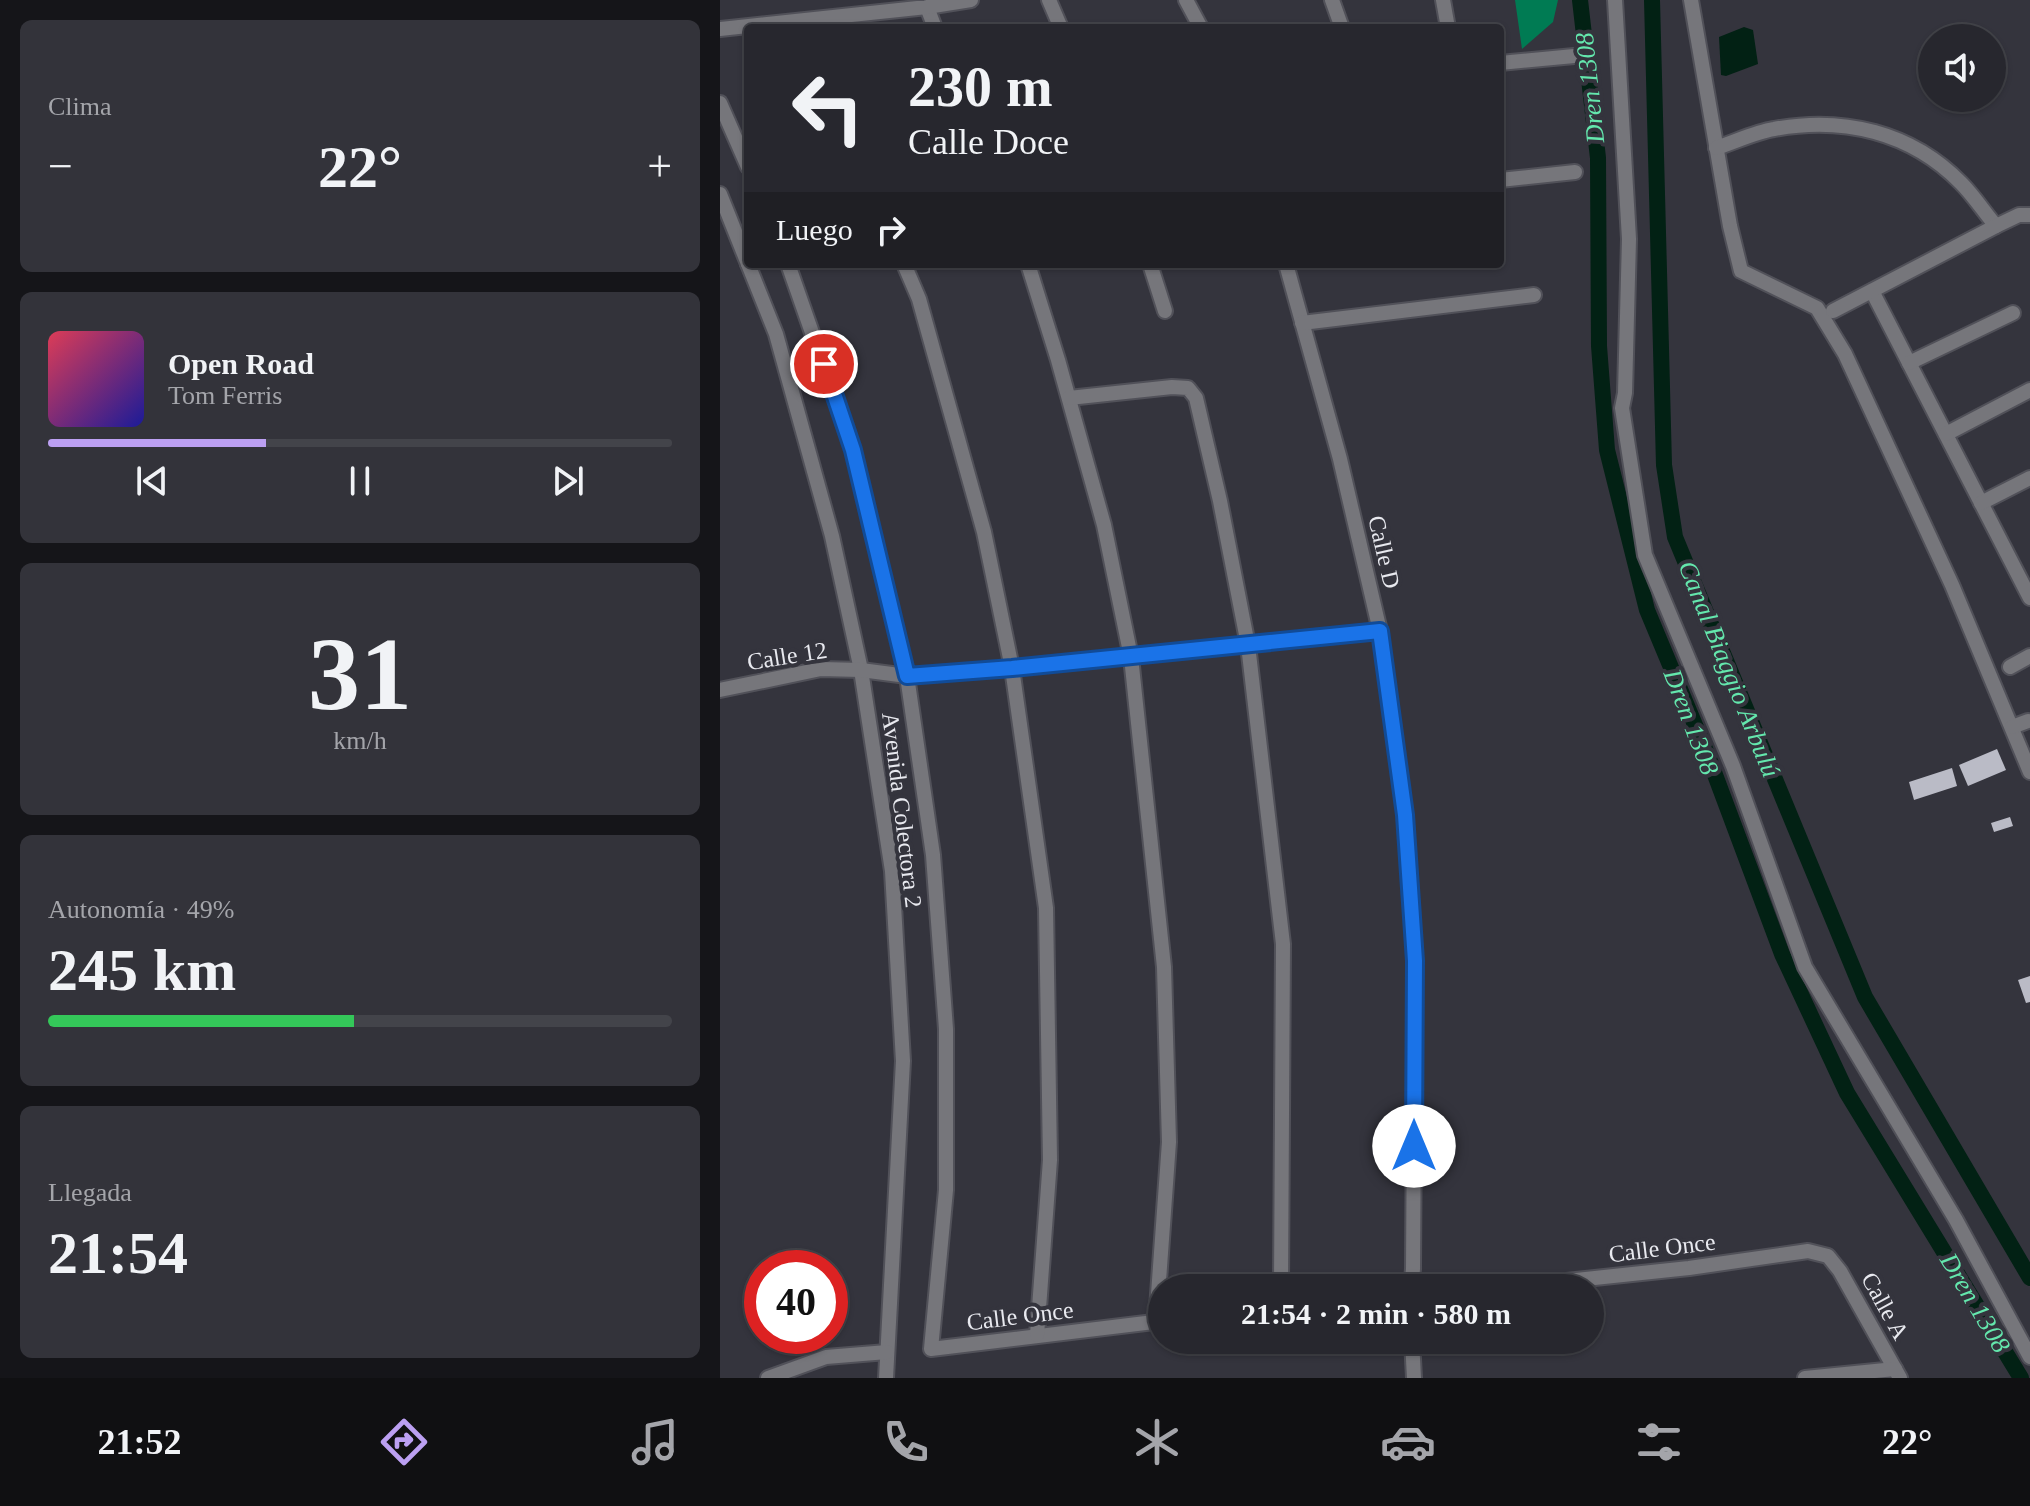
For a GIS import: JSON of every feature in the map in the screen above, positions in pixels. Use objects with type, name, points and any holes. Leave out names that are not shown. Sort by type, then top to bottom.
[{"type":"street","points":[[807,24],[971,0]]},
{"type":"street","points":[[1049,0],[1059,24]]},
{"type":"street","points":[[1186,0],[1194,6]]},
{"type":"street","points":[[1332,0],[1341,24]]},
{"type":"street","points":[[1443,0],[1447,24]]},
{"type":"street","points":[[1615,0],[1629,239],[1622,408],[1645,555],[1733,766],[1805,967],[1956,1220],[2030,1357]]},
{"type":"street","points":[[1691,0],[1730,226],[1741,271],[1817,308],[1845,354],[1952,585],[2030,772]]},
{"type":"street","points":[[927,7],[933,24]]},
{"type":"street","points":[[720,29],[744,28]]},
{"type":"street","points":[[1504,63],[1574,56]]},
{"type":"street","points":[[720,103],[744,158]]},
{"type":"street","points":[[1716,148],[1783,127],[1835,124],[1868,129],[1907,143],[1945,168],[1963,184],[1996,226]]},
{"type":"street","points":[[1504,180],[1575,172]]},
{"type":"street","name":"Avenida Colectora 2","points":[[720,194],[744,254]]},
{"type":"street","points":[[1833,311],[1996,226],[2019,215],[2030,215]]},
{"type":"street","name":"Avenida Colectora 2","points":[[750,268],[780,349],[832,536],[861,670],[892,871],[903,1061],[886,1378]]},
{"type":"street","name":"Avenida Colectora 2","points":[[789,268],[853,450],[907,676],[934,863],[946,1029],[946,1190],[931,1349]]},
{"type":"street","points":[[906,268],[919,299],[984,532],[1012,668],[1046,908],[1050,1160],[1037,1335]]},
{"type":"street","points":[[1029,268],[1104,525],[1131,657],[1164,967],[1169,1142],[1162,1274]]},
{"type":"street","points":[[1151,268],[1165,311]]},
{"type":"street","name":"Calle D","points":[[1287,268],[1340,459],[1380,631],[1405,815],[1415,961],[1412,1274]]},
{"type":"street","points":[[1872,291],[1981,503],[2023,569],[2030,598]]},
{"type":"street","points":[[1302,323],[1534,295]]},
{"type":"street","points":[[1909,363],[2013,313]]},
{"type":"street","points":[[1069,398],[1172,387],[1188,388],[1196,398],[1248,645],[1283,944],[1281,1274]]},
{"type":"street","points":[[1946,434],[2030,390]]},
{"type":"street","points":[[1981,503],[2030,478]]},
{"type":"street","name":"Calle 12","points":[[720,690],[821,669],[907,676],[1380,631]]},
{"type":"street","points":[[2010,667],[2030,656]]},
{"type":"street","points":[[2012,727],[2028,721]]},
{"type":"street","name":"Calle Once","points":[[1604,1277],[1808,1251],[1828,1256]]},
{"type":"street","name":"Calle A","points":[[1828,1256],[1840,1271],[1898,1374]]},
{"type":"street","name":"Calle Once","points":[[931,1349],[1148,1323]]},
{"type":"street","points":[[768,1378],[826,1357],[887,1352]]},
{"type":"street","points":[[1413,1354],[1414,1378]]},
{"type":"street","points":[[1805,1378],[1898,1374]]},
{"type":"green space","points":[[1515,0],[1558,0],[1553,22],[1522,49]]},
{"type":"shaded area","points":[[1744,27],[1753,30],[1758,64],[1721,75],[1719,37]]},
{"type":"building","points":[[1997,749],[2006,770],[1968,786],[1959,765]]},
{"type":"building","points":[[1952,768],[1957,786],[1914,800],[1909,782]]},
{"type":"building","points":[[2010,817],[2013,826],[1994,832],[1991,823]]},
{"type":"building","points":[[2030,976],[2030,1002],[2026,1003],[2018,980]]},
{"type":"waterway","name":"Dren 1308","points":[[1580,0],[1598,158],[1599,346],[1607,450],[1647,610],[1708,756],[1782,954],[1847,1093],[2021,1378]]},
{"type":"waterway","name":"Canal Biaggio Arbulú","points":[[1652,0],[1664,465],[1675,537],[1865,997],[2030,1278]]},
{"type":"route","points":[[824,364],[853,450],[907,676],[1380,631],[1405,815],[1415,961],[1414,1146]]}]
